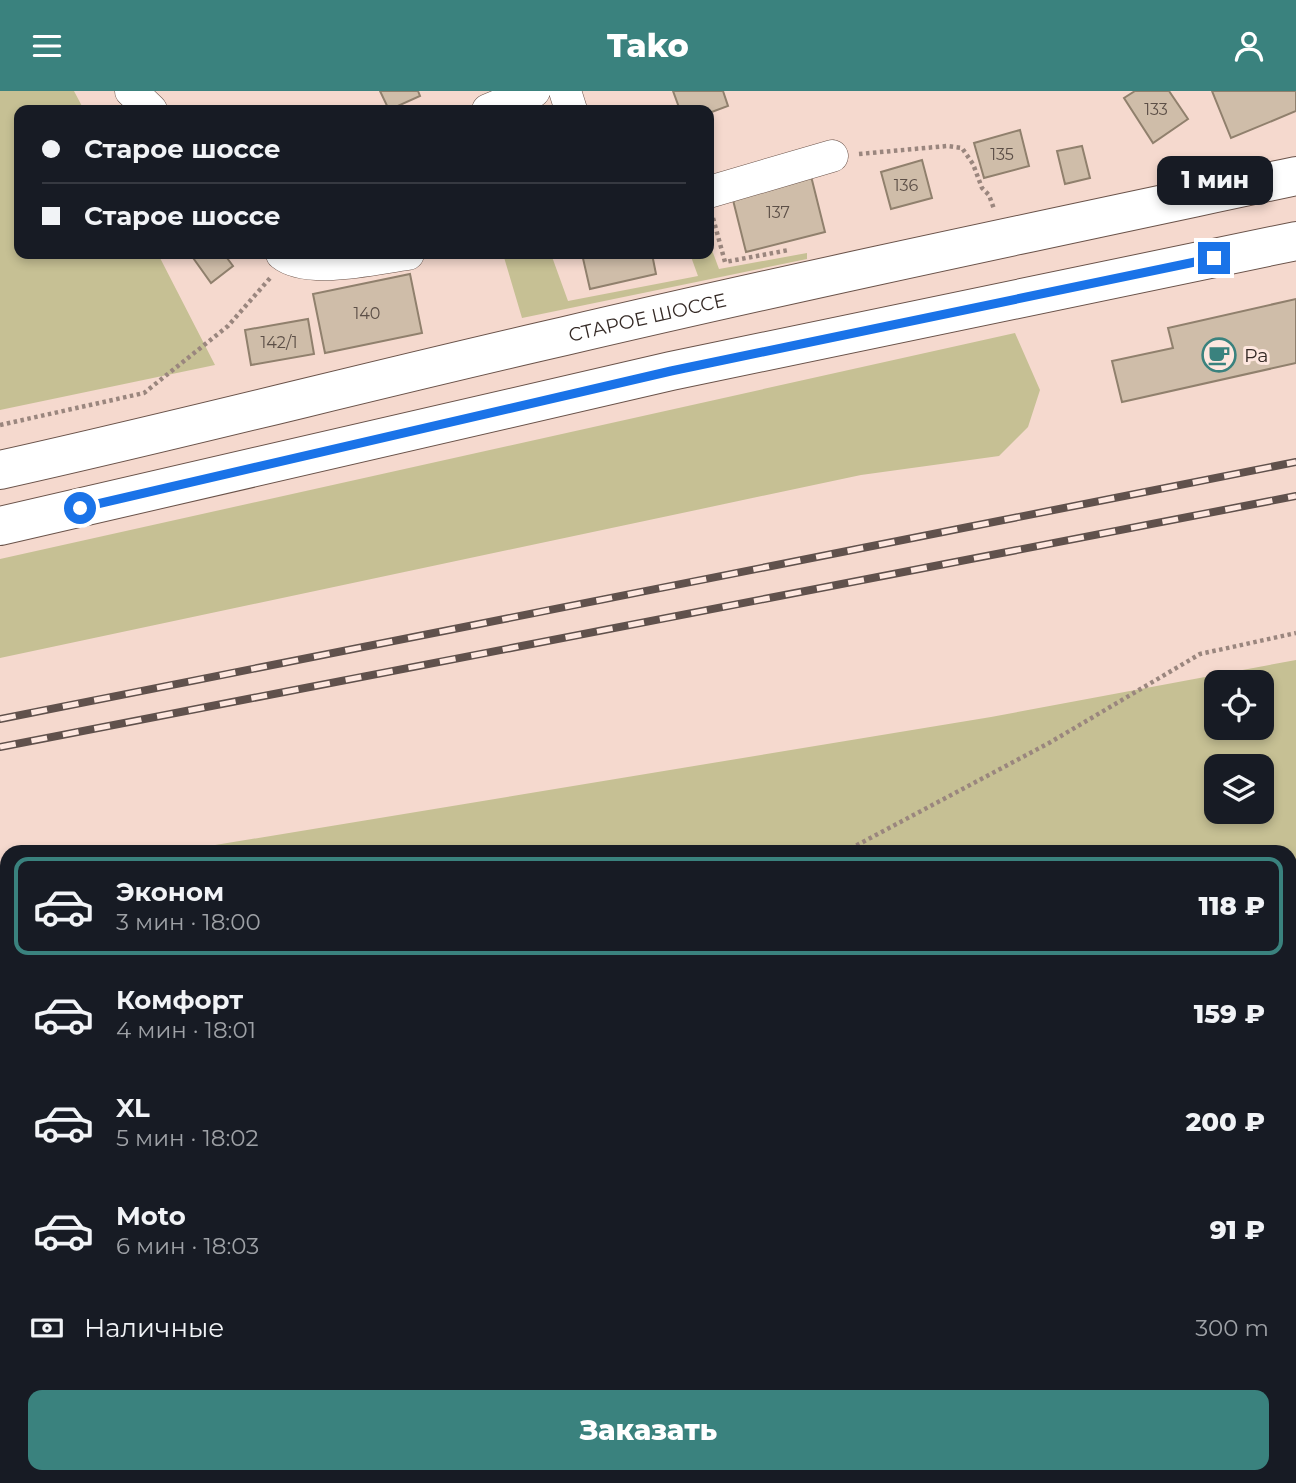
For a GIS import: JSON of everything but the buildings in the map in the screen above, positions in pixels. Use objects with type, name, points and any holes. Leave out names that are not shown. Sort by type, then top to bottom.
[{"type":"highway","name":"СТАРОЕ ШОССЕ","points":[[0,470],[163,434],[576,333],[1296,176]]},
{"type":"highway","points":[[0,526],[671,371],[1296,241]]},
{"type":"street","points":[[131,91],[146,105]]},
{"type":"street","points":[[500,105],[534,91]]},
{"type":"street","points":[[714,202],[832,156]]},
{"type":"street","points":[[303,259],[327,265],[371,259]]},
{"type":"path","points":[[832,156],[947,146],[962,148],[973,164],[982,188],[989,195],[997,216]]},
{"type":"path","points":[[714,219],[725,261],[792,249]]},
{"type":"path","points":[[0,425],[144,393],[228,326],[284,259]]},
{"type":"path","points":[[857,845],[1049,743],[1200,654],[1296,633]]},
{"type":"shaded area","points":[[0,91],[74,91],[81,105],[14,105],[14,259],[161,259],[215,365],[0,410]]},
{"type":"shaded area","points":[[807,253],[807,259],[522,318],[504,259],[553,259],[568,301],[698,276],[692,259],[714,259],[714,256],[719,269]]},
{"type":"shaded area","points":[[1015,333],[1040,390],[1028,427],[999,456],[861,475],[0,658],[0,559]]},
{"type":"shaded area","points":[[1296,660],[1296,845],[215,845],[991,717],[1204,677],[1204,740],[1274,740],[1274,670],[1242,670]]},
{"type":"railway","points":[[0,719],[1296,462]]},
{"type":"railway","points":[[0,747],[1296,496]]},
{"type":"place","name":"Ра","points":[[1219,355]]},
{"type":"route","points":[[80,508],[671,371],[1214,258]]}]
